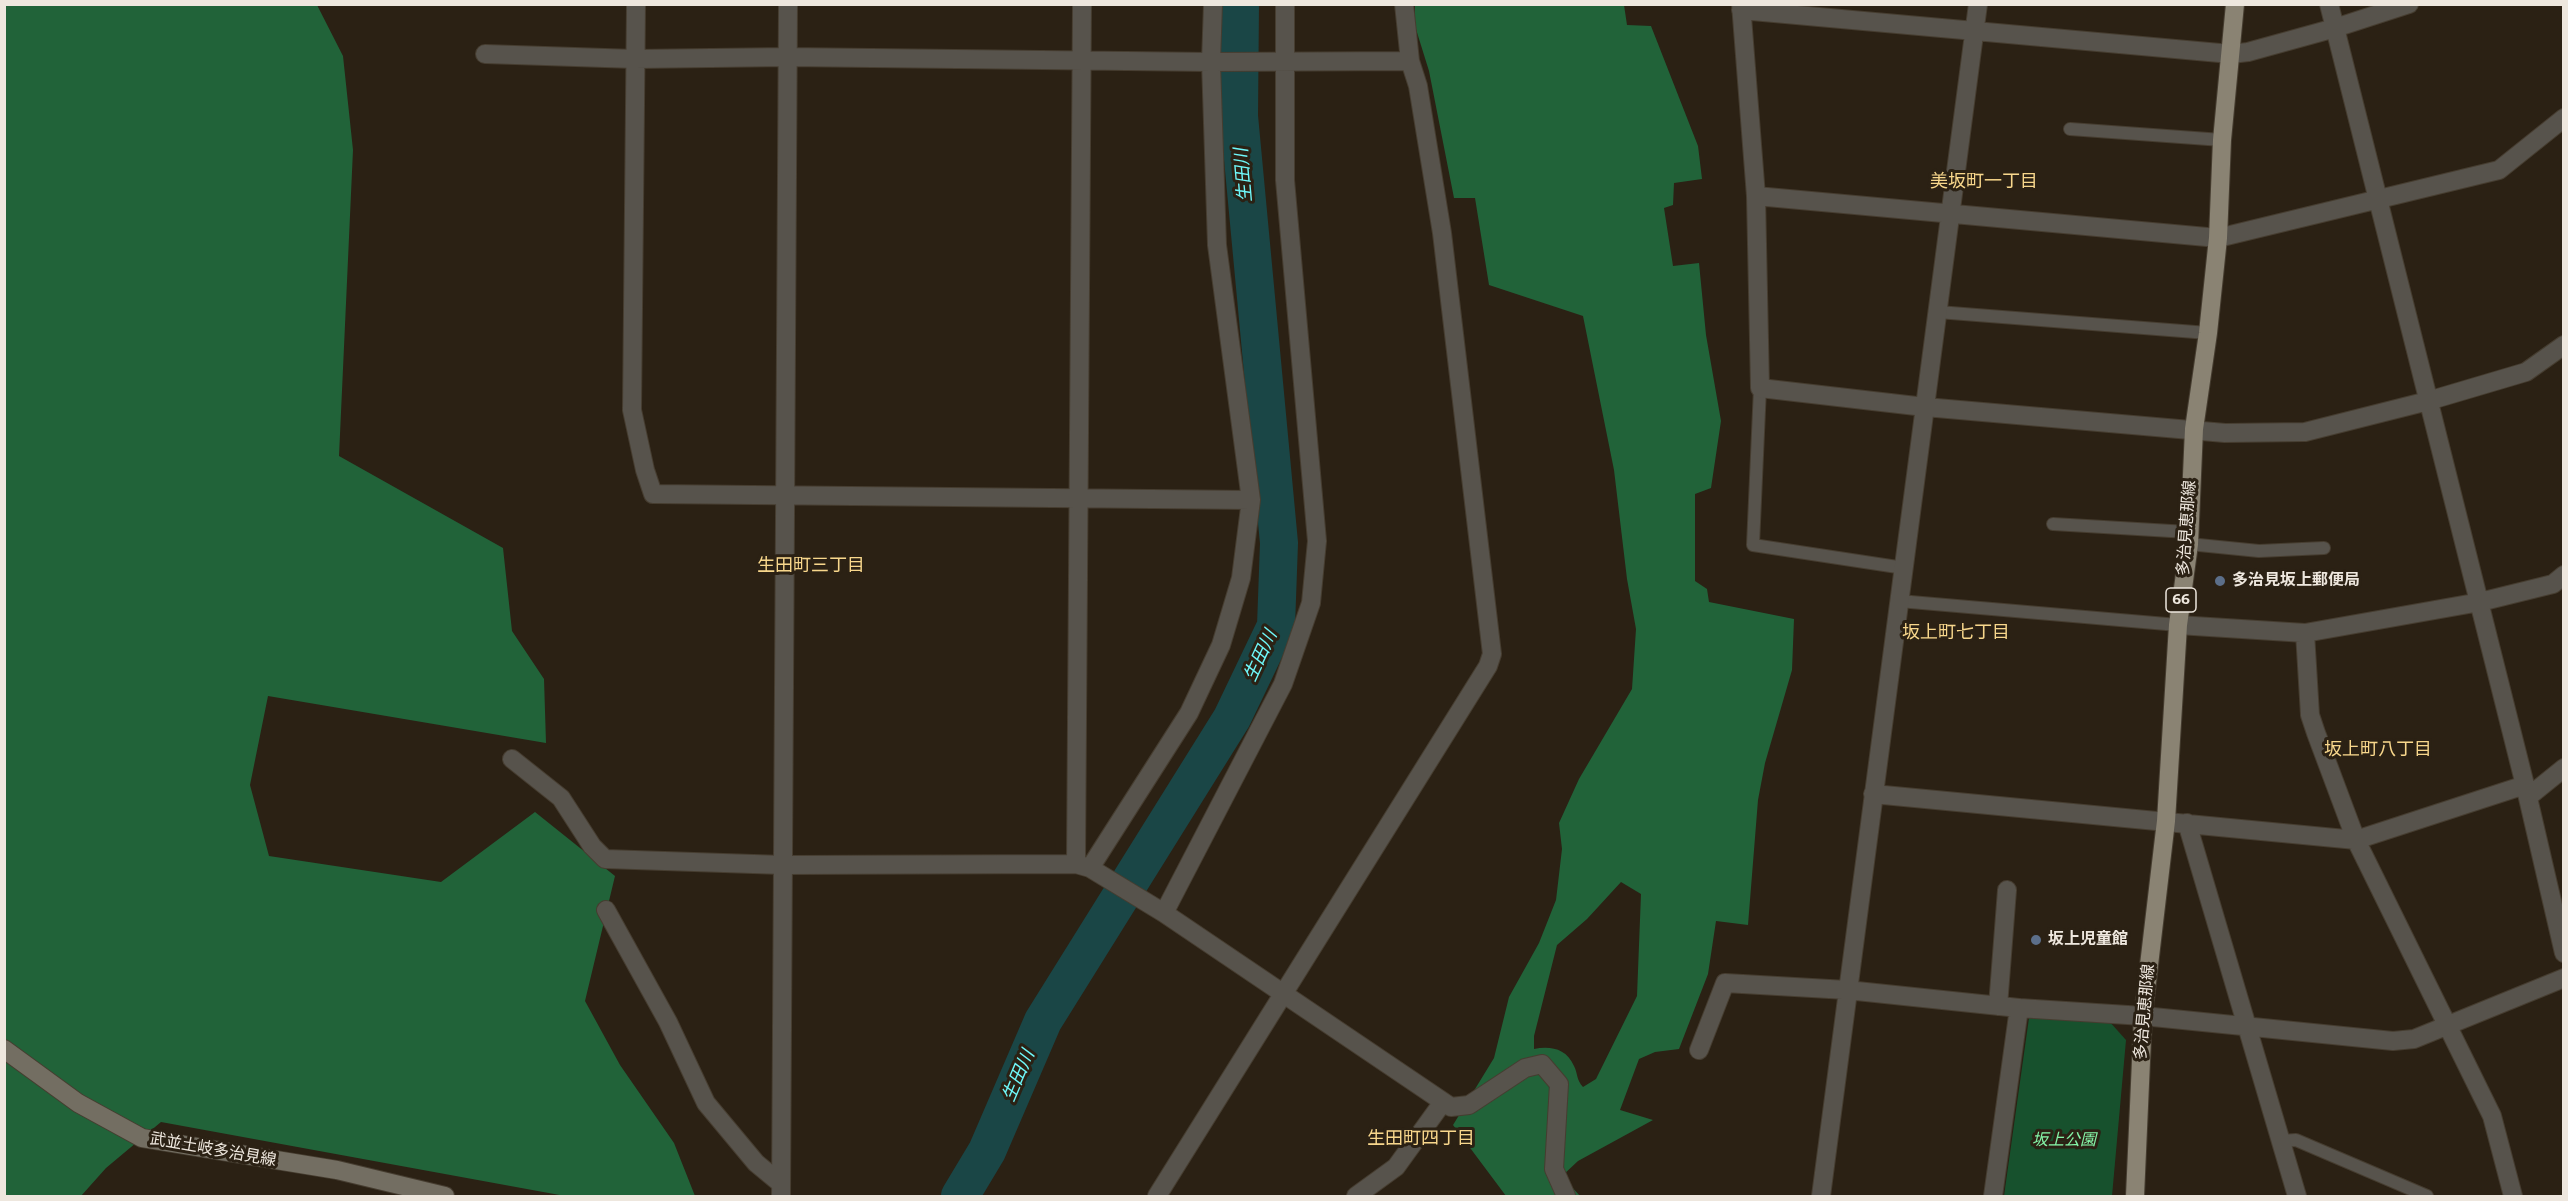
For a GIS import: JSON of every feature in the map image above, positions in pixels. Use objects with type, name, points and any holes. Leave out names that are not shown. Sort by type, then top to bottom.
[{"type":"main road","name":"多治見恵那線","points":[[2135,1197],[2143,1016],[2166,821],[2178,625],[2188,538],[2194,429],[2208,333],[2218,238],[2222,140],[2235,4]]},
{"type":"main road","name":"武並土岐多治見線","points":[[4,1049],[78,1103],[142,1138],[337,1170],[445,1197]]},
{"type":"street","points":[[636,4],[632,411],[645,470],[654,494],[1251,500]]},
{"type":"street","points":[[780,1189],[788,4]]},
{"type":"street","points":[[1082,4],[1077,497],[1083,866]]},
{"type":"street","points":[[1083,866],[1189,713],[1221,645],[1241,578],[1251,500],[1217,244],[1212,62],[1213,4]]},
{"type":"street","points":[[1164,913],[1283,684],[1311,603],[1317,541],[1285,180],[1287,61],[1285,4]]},
{"type":"street","points":[[1167,1192],[1284,993],[1488,666],[1492,654],[1442,233],[1419,86],[1410,61],[1404,4]]},
{"type":"street","points":[[1821,1197],[1978,4]]},
{"type":"street","points":[[2330,4],[2527,791],[2564,953]]},
{"type":"street","points":[[2409,4],[2336,28],[2248,52],[2231,54],[1976,32],[1741,7],[1756,196],[1760,388],[1925,407],[2224,433],[2305,432],[2428,401],[2526,372],[2561,354]]},
{"type":"street","points":[[485,54],[635,59],[787,57],[1212,62],[1410,61]]},
{"type":"street","points":[[1756,196],[2218,238],[2499,170],[2564,118]]},
{"type":"street","points":[[2178,625],[2305,633],[2560,586]]},
{"type":"street","points":[[2305,633],[2310,715],[2356,840],[2492,1116],[2513,1197]]},
{"type":"street","points":[[512,759],[561,798],[592,846],[604,860],[783,865],[1083,866],[1164,913],[1451,1107],[1469,1105],[1525,1068],[1542,1064],[1559,1084],[1554,1169],[1566,1197]]},
{"type":"street","points":[[1874,794],[2356,840],[2527,791],[2564,768]]},
{"type":"street","points":[[2187,823],[2297,1197]]},
{"type":"street","points":[[1998,1006],[2007,890]]},
{"type":"street","points":[[606,909],[668,1022],[706,1103],[780,1189]]},
{"type":"street","points":[[1698,1050],[1725,983],[1847,990],[2019,1008],[2143,1016],[2393,1041],[2414,1039],[2564,978]]},
{"type":"street","points":[[1993,1197],[2019,1008]]},
{"type":"street","points":[[1356,1197],[1396,1167],[1443,1102]]},
{"type":"lane","points":[[2070,129],[2222,140]]},
{"type":"lane","points":[[1938,312],[2208,333]]},
{"type":"lane","points":[[1760,388],[1753,545],[1904,567]]},
{"type":"lane","points":[[2053,524],[2188,538],[2259,550],[2324,548]]},
{"type":"lane","points":[[1899,601],[2178,625]]},
{"type":"lane","points":[[2280,1141],[2296,1140],[2427,1197]]},
{"type":"green space","points":[[1415,4],[1624,5],[1627,25],[1651,26],[1698,146],[1702,179],[1674,183],[1673,205],[1664,208],[1673,266],[1699,263],[1706,335],[1721,421],[1711,488],[1695,494],[1695,581],[1707,589],[1709,602],[1794,619],[1792,670],[1765,763],[1758,800],[1748,925],[1716,921],[1708,974],[1679,1049],[1655,1052],[1639,1059],[1620,1110],[1653,1120],[1578,1161],[1562,1176],[1580,1196],[1506,1196],[1453,1125],[1494,1058],[1509,997],[1539,943],[1556,900],[1562,849],[1559,823],[1579,779],[1632,689],[1636,629],[1627,579],[1614,470],[1583,316],[1489,285],[1475,198],[1454,198],[1429,71],[1415,26]],"holes":[[[1621,882],[1641,894],[1637,996],[1596,1079],[1583,1087],[1567,1055],[1552,1048],[1534,1049],[1534,1036],[1557,945],[1587,919]]]},
{"type":"green space","points":[[5,5],[317,5],[343,56],[353,150],[339,456],[503,548],[512,631],[544,679],[546,743],[268,696],[250,785],[269,856],[441,882],[535,812],[615,876],[585,1001],[620,1065],[674,1143],[695,1196],[565,1196],[161,1122],[106,1168],[81,1196],[5,1196]]},
{"type":"green space","name":"坂上公園","points":[[2029,1018],[2109,1021],[2126,1040],[2112,1196],[2004,1196]]},
{"type":"waterway","name":"生田川","points":[[960,1196],[987,1151],[1043,1021],[1232,718],[1276,626],[1279,543],[1239,116],[1240,4]]},
{"type":"place","name":"多治見坂上郵便局","points":[[2220,581]]},
{"type":"place","name":"坂上児童館","points":[[2036,940]]},
{"type":"district","name":"美坂町一丁目","points":[[1984,182]]},
{"type":"district","name":"生田町三丁目","points":[[811,566]]},
{"type":"district","name":"坂上町七丁目","points":[[1956,633]]},
{"type":"district","name":"坂上町八丁目","points":[[2378,750]]},
{"type":"district","name":"生田町四丁目","points":[[1421,1139]]}]
